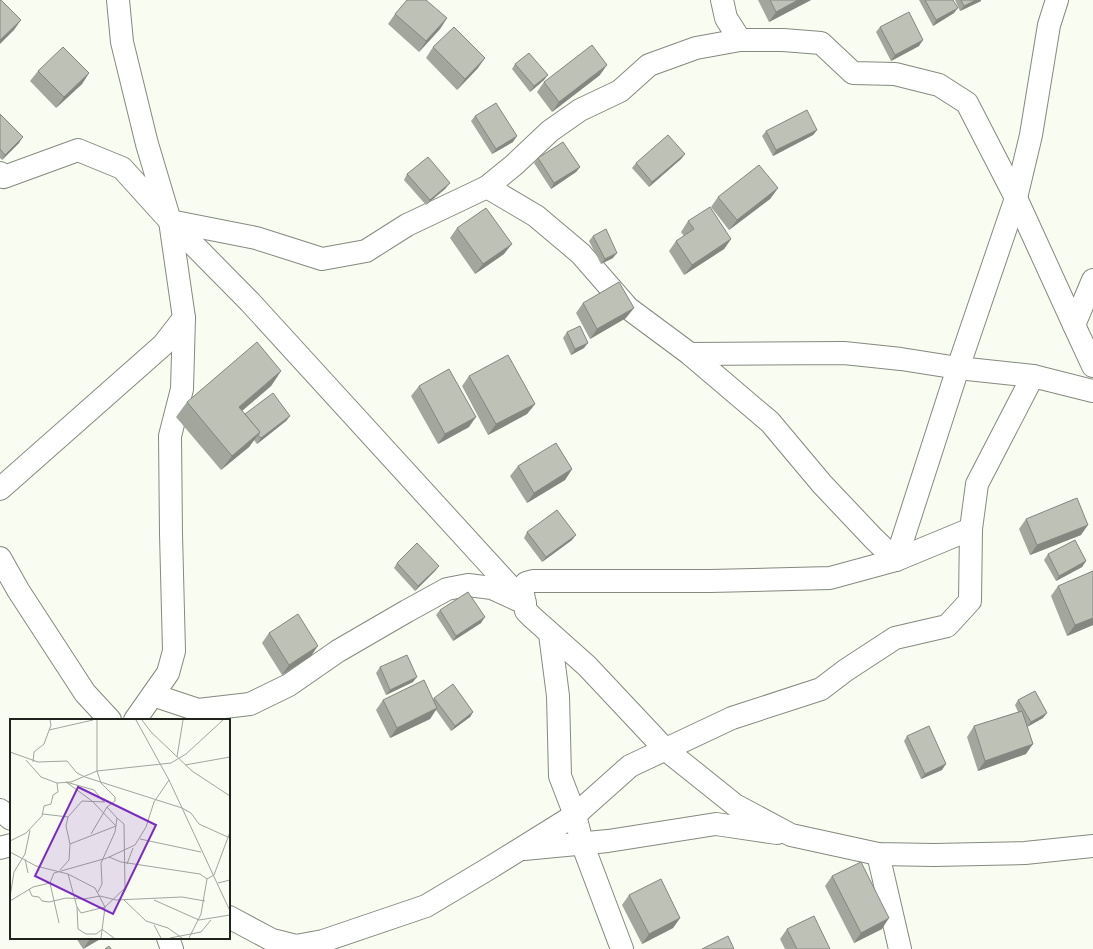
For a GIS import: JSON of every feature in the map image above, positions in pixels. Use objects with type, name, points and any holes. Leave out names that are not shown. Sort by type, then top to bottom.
[{"type":"street","points":[[118,0],[124,49],[147,144],[170,221],[184,318],[182,389],[170,436],[174,651],[168,673],[136,719]]},
{"type":"street","points":[[722,0],[726,18],[740,40]]},
{"type":"street","points":[[896,560],[958,368],[1016,198],[1031,135],[1048,25],[1057,0]]},
{"type":"street","points":[[170,221],[256,238],[322,259],[366,251],[407,225],[487,186],[514,165],[550,131],[580,110],[620,91],[649,65],[696,48],[740,40],[783,40],[821,43],[853,73],[895,74],[939,85],[967,103],[1016,198],[1093,366]]},
{"type":"street","points":[[1,177],[78,150],[122,168],[170,221],[250,302],[525,603]]},
{"type":"street","points":[[487,186],[536,216],[581,254],[628,308],[690,354],[770,422],[822,484],[896,560]]},
{"type":"street","points":[[1074,325],[1093,280]]},
{"type":"street","points":[[0,489],[163,345],[184,318]]},
{"type":"street","points":[[690,354],[844,353],[1033,376],[1093,391]]},
{"type":"street","points":[[230,918],[272,940],[296,946],[323,941],[426,906],[575,815],[630,766],[732,718],[820,689],[895,638],[947,626],[970,601],[972,529],[977,484],[1033,376]]},
{"type":"street","points":[[790,835],[735,805],[665,749],[587,666],[526,611],[522,588],[526,583],[533,580],[710,581],[830,578],[896,560],[972,529]]},
{"type":"street","points":[[0,558],[18,590],[85,693],[109,719]]},
{"type":"street","points":[[153,695],[198,710],[250,704],[289,685],[338,651],[448,589],[468,585],[492,588],[525,603]]},
{"type":"street","points":[[550,634],[558,696],[560,776],[575,815],[582,843],[622,949]]},
{"type":"street","points":[[0,810],[10,818]]},
{"type":"street","points":[[519,850],[608,841],[716,824],[790,835],[878,854],[934,855],[1025,853],[1093,846]]},
{"type":"street","points":[[0,848],[10,845]]},
{"type":"street","points":[[878,854],[900,949]]},
{"type":"street","points":[[168,939],[172,949]]},
{"type":"building","points":[[0,0],[21,20],[0,40]]},
{"type":"building","points":[[407,0],[426,0],[447,18],[426,41],[395,14]]},
{"type":"building","points":[[770,0],[798,0],[776,12]]},
{"type":"building","points":[[925,0],[953,0],[958,8],[936,20]]},
{"type":"building","points":[[961,0],[976,0],[964,6]]},
{"type":"building","points":[[909,12],[923,40],[895,55],[880,27]]},
{"type":"building","points":[[454,27],[485,58],[465,79],[433,47]]},
{"type":"building","points":[[592,45],[607,65],[559,102],[544,82]]},
{"type":"building","points":[[63,47],[89,73],[64,97],[38,71]]},
{"type":"building","points":[[529,53],[548,75],[534,86],[515,64]]},
{"type":"building","points":[[496,103],[517,136],[496,149],[475,116]]},
{"type":"building","points":[[807,110],[817,130],[776,150],[766,131]]},
{"type":"building","points":[[0,114],[23,137],[5,155],[0,149]]},
{"type":"building","points":[[668,135],[685,154],[652,182],[636,163]]},
{"type":"building","points":[[563,142],[580,167],[554,183],[538,158]]},
{"type":"building","points":[[428,157],[450,183],[430,200],[407,174]]},
{"type":"building","points":[[759,165],[778,188],[737,220],[718,197]]},
{"type":"building","points":[[710,207],[731,239],[692,265],[676,241],[694,229],[688,221]]},
{"type":"building","points":[[486,208],[512,244],[483,264],[457,228]]},
{"type":"building","points":[[606,229],[617,253],[605,259],[593,236]]},
{"type":"building","points":[[619,282],[634,308],[597,329],[583,303]]},
{"type":"building","points":[[580,326],[588,343],[575,349],[567,332]]},
{"type":"building","points":[[257,342],[281,371],[239,407],[260,432],[232,456],[187,402]]},
{"type":"building","points":[[508,355],[535,404],[496,424],[469,376]]},
{"type":"building","points":[[449,369],[476,417],[445,434],[419,386]]},
{"type":"building","points":[[273,393],[290,416],[261,438],[258,435],[260,432],[245,414]]},
{"type":"building","points":[[556,443],[572,469],[534,493],[518,466]]},
{"type":"building","points":[[1077,498],[1088,525],[1037,545],[1026,519]]},
{"type":"building","points":[[557,510],[576,535],[546,557],[527,532]]},
{"type":"building","points":[[1075,540],[1086,561],[1059,576],[1048,554]]},
{"type":"building","points":[[417,543],[439,566],[418,586],[397,563]]},
{"type":"building","points":[[1093,571],[1093,618],[1075,625],[1058,586]]},
{"type":"building","points":[[468,592],[485,617],[456,636],[440,610]]},
{"type":"building","points":[[298,614],[318,646],[289,665],[269,633]]},
{"type":"building","points":[[407,655],[417,677],[390,690],[380,667]]},
{"type":"building","points":[[424,680],[437,708],[397,728],[383,700]]},
{"type":"building","points":[[453,684],[473,712],[455,726],[434,698]]},
{"type":"building","points":[[1035,691],[1047,713],[1031,722],[1018,700]]},
{"type":"building","points":[[1022,711],[1033,744],[985,761],[974,726]]},
{"type":"building","points":[[929,726],[946,764],[925,774],[907,736]]},
{"type":"building","points":[[861,862],[889,918],[861,933],[832,876]]},
{"type":"building","points":[[661,879],[680,918],[649,934],[629,895]]},
{"type":"building","points":[[814,916],[830,949],[797,949],[787,929]]},
{"type":"building","points":[[728,936],[734,949],[702,949]]}]
